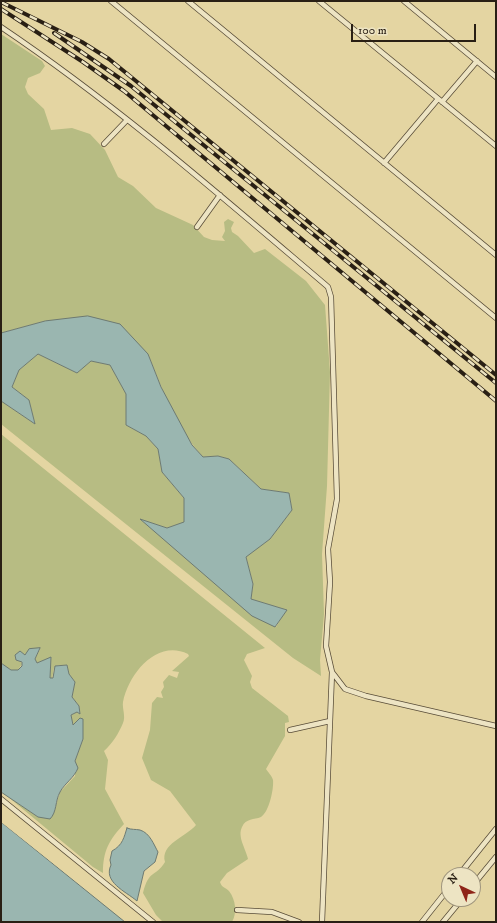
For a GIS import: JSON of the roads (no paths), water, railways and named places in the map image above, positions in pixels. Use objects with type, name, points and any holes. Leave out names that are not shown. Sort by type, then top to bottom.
[{"type":"lane","points":[[110,1],[496,318]]},
{"type":"lane","points":[[188,1],[496,255]]},
{"type":"lane","points":[[319,1],[496,146]]},
{"type":"lane","points":[[404,1],[496,76]]},
{"type":"lane","points":[[1,27],[58,66],[220,195],[328,287],[332,297],[337,499],[328,549],[330,582],[326,646],[332,672],[322,922]]},
{"type":"lane","points":[[384,163],[477,61]]},
{"type":"lane","points":[[104,144],[127,120]]},
{"type":"lane","points":[[197,227],[220,195]]},
{"type":"lane","points":[[332,672],[345,689],[366,696],[496,726]]},
{"type":"lane","points":[[290,730],[330,721]]},
{"type":"lane","points":[[1,799],[153,922]]},
{"type":"lane","points":[[465,867],[496,829]]},
{"type":"lane","points":[[481,875],[496,857]]},
{"type":"lane","points":[[422,922],[441,898]]},
{"type":"lane","points":[[443,922],[455,907]]},
{"type":"lane","points":[[237,910],[272,912],[299,922]]},
{"type":"water","points":[[88,316],[120,324],[148,354],[161,387],[192,445],[203,457],[218,456],[229,459],[261,489],[289,493],[292,510],[270,539],[246,557],[253,584],[251,599],[287,610],[275,627],[252,616],[140,519],[167,528],[184,522],[184,498],[162,472],[158,449],[146,436],[126,425],[126,394],[110,365],[91,361],[77,373],[38,354],[19,370],[12,387],[29,400],[35,424],[1,401],[1,333],[45,321]]},
{"type":"water","points":[[40,648],[35,659],[37,663],[51,657],[50,678],[53,678],[55,666],[67,665],[69,674],[75,682],[72,697],[79,706],[80,714],[77,712],[71,715],[73,725],[80,718],[83,719],[83,739],[75,761],[78,768],[60,792],[54,813],[50,819],[38,817],[1,792],[1,663],[11,670],[18,670],[22,666],[22,662],[16,660],[15,655],[20,651],[25,655],[29,649]]},
{"type":"water","points":[[1,822],[125,922],[1,922]]},
{"type":"water","points":[[127,828],[140,830],[146,834],[158,852],[155,862],[144,871],[137,901],[116,886],[110,876],[109,871],[112,851],[121,843]]},
{"type":"railway","points":[[1,2],[82,42],[109,59],[496,375]]},
{"type":"railway","points":[[1,9],[83,62],[124,91],[496,401]]},
{"type":"railway","points":[[54,33],[131,86],[496,383]]}]
